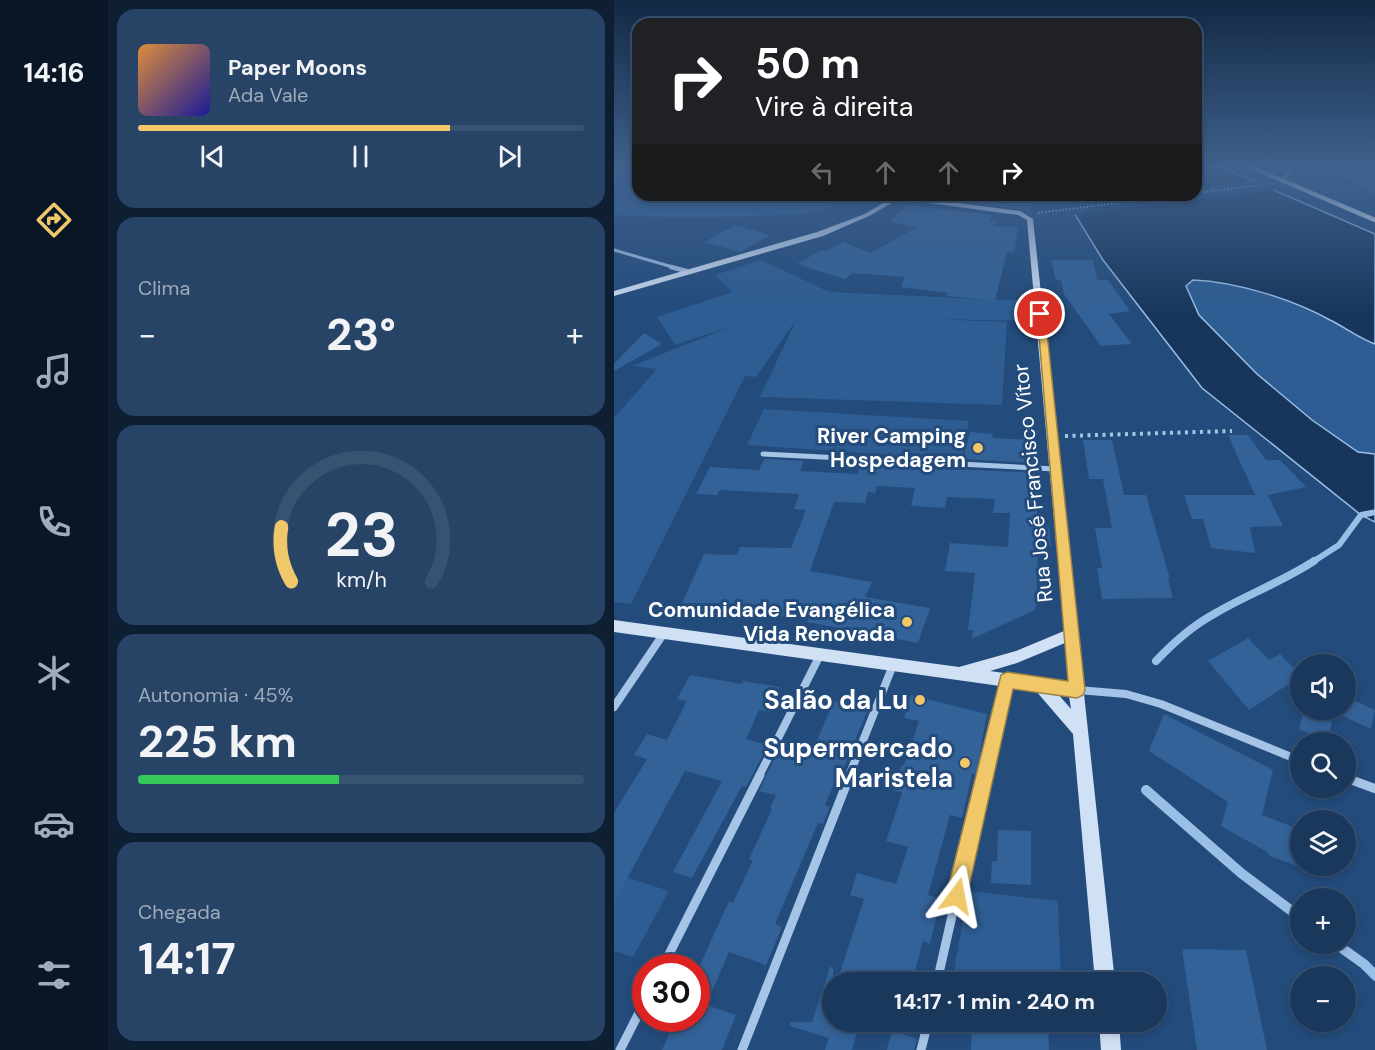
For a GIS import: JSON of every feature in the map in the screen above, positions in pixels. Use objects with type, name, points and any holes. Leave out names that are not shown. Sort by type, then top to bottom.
[{"type":"main road","points":[[614,294],[820,234],[865,216]]},
{"type":"main road","name":"Rua José Francisco Vítor","points":[[1025,216],[1030,219],[1104,972]]},
{"type":"main road","points":[[614,626],[1077,690]]},
{"type":"main road","points":[[956,674],[1017,657],[1072,634]]},
{"type":"main road","points":[[1040,685],[1081,733]]},
{"type":"main road","points":[[1110,1032],[1111,1050]]},
{"type":"street","points":[[614,250],[691,272]]},
{"type":"street","points":[[763,454],[1055,469]]},
{"type":"street","points":[[614,707],[665,633]]},
{"type":"street","points":[[669,954],[820,654]]},
{"type":"street","points":[[742,1050],[893,665]]},
{"type":"street","points":[[939,972],[1007,680]]},
{"type":"street","points":[[1077,690],[1126,694],[1161,704],[1290,757]]},
{"type":"street","points":[[1356,782],[1376,789]]},
{"type":"street","points":[[620,1050],[632,1026]]},
{"type":"street","points":[[921,1050],[926,1032]]},
{"type":"path","points":[[1052,437],[1232,431]]},
{"type":"shaded area","points":[[632,216],[754,216],[721,217]]},
{"type":"shaded area","points":[[1076,216],[1334,216],[1375,234],[1375,344],[1315,312],[1264,293],[1210,281],[1193,280],[1186,286],[1199,315],[1257,374],[1312,420],[1358,452],[1375,454],[1375,522],[1361,515],[1202,388],[1103,260]]},
{"type":"shaded area","points":[[761,260],[829,292],[1030,301],[1030,321],[934,319],[1007,322],[1002,405],[760,397],[796,320],[756,377],[745,376],[631,604],[614,602],[614,418],[657,369],[632,366],[735,325],[675,345],[657,317],[733,292],[715,275]]},
{"type":"shaded area","points":[[1193,280],[1228,284],[1282,299],[1315,312],[1375,344],[1375,454],[1358,452],[1312,420],[1257,374],[1199,315],[1186,285]]},
{"type":"shaded area","points":[[764,409],[969,421],[962,460],[747,445]]},
{"type":"shaded area","points":[[614,873],[669,891],[635,954],[632,954],[632,957],[614,951]]},
{"type":"shaded area","points":[[968,891],[1058,901],[1061,972],[954,972]]},
{"type":"building","points":[[895,216],[992,216],[989,221],[996,221],[993,226],[1018,227],[1014,253],[1007,252],[995,300],[947,296],[948,293],[901,287],[905,277],[853,273],[845,279],[797,264],[821,250],[826,251],[844,242],[870,253],[916,228],[890,221]]},
{"type":"building","points":[[735,225],[770,235],[740,252],[704,242]]},
{"type":"building","points":[[1051,260],[1093,260],[1097,280],[1108,280],[1130,311],[1109,314],[1132,344],[1101,346],[1064,294],[1061,280],[1056,280]]},
{"type":"building","points":[[644,333],[662,344],[614,371],[614,364]]},
{"type":"building","points":[[970,432],[993,434],[992,438],[1036,440],[1034,463],[963,459]]},
{"type":"building","points":[[1228,435],[1248,435],[1266,460],[1280,460],[1306,487],[1268,495],[1283,526],[1250,527],[1255,553],[1211,548],[1203,519],[1192,519],[1184,495],[1255,495]]},
{"type":"building","points":[[1083,440],[1112,440],[1124,495],[1146,495],[1170,579],[1168,579],[1173,598],[1102,599],[1097,568],[1102,568],[1095,528],[1112,528],[1103,479],[1089,479]]},
{"type":"building","points":[[764,459],[804,461],[800,471],[858,474],[860,465],[1038,473],[1037,527],[1049,527],[1051,546],[1038,545],[1035,610],[972,639],[973,630],[968,630],[975,573],[945,571],[950,543],[1008,547],[1010,513],[993,513],[995,499],[947,497],[945,508],[911,506],[915,488],[877,486],[875,493],[868,492],[865,503],[834,502],[810,571],[872,582],[865,597],[930,608],[918,643],[807,622],[809,618],[766,615],[769,606],[682,603],[704,554],[737,555],[740,547],[791,548],[806,510],[794,509],[799,494],[720,490],[717,495],[696,494],[710,467],[759,470]]},
{"type":"building","points":[[1248,638],[1269,660],[1280,654],[1290,664],[1290,683],[1249,710],[1208,661]]},
{"type":"building","points":[[690,675],[742,684],[743,681],[780,687],[770,712],[759,710],[746,739],[768,745],[746,787],[742,786],[692,878],[673,872],[722,781],[685,771],[614,903],[614,813],[647,759],[634,755],[647,734],[667,740],[687,701],[677,699]]},
{"type":"building","points":[[911,695],[987,714],[979,770],[977,775],[972,774],[962,818],[950,815],[928,895],[941,899],[930,944],[923,941],[915,972],[840,972],[864,899],[850,895],[857,873],[896,884],[908,847],[886,841],[902,793],[893,790],[919,721],[904,718]]},
{"type":"building","points":[[834,701],[868,709],[843,770],[840,769],[825,805],[830,807],[823,824],[818,823],[775,924],[782,927],[766,965],[729,952],[710,996],[710,954],[705,954],[729,901],[733,903],[753,860],[749,859],[776,795],[759,791],[780,748],[797,753],[801,744],[814,747]]},
{"type":"building","points":[[1356,701],[1375,710],[1371,729],[1352,720],[1356,720]]},
{"type":"building","points":[[1164,714],[1273,770],[1262,815],[1290,826],[1290,863],[1269,856],[1269,853],[1221,826],[1228,802],[1149,751]]},
{"type":"building","points":[[1301,720],[1332,722],[1330,732],[1305,732],[1299,729]]},
{"type":"building","points":[[998,830],[1031,831],[1031,885],[991,883],[992,861],[997,861]]},
{"type":"building","points":[[1182,949],[1246,950],[1267,1050],[1197,1050]]},
{"type":"building","points":[[822,991],[822,1032],[857,1032],[852,1050],[825,1050],[829,1038],[790,1026],[790,1022],[812,1022]]},
{"type":"building","points":[[710,1006],[736,1015],[722,1050],[662,1050],[670,1032],[710,1032]]},
{"type":"building","points":[[892,1032],[917,1039],[914,1050],[887,1050]]},
{"type":"building","points":[[972,1032],[1048,1032],[1049,1050],[971,1050]]},
{"type":"waterway","points":[[1311,563],[1339,545],[1361,515],[1376,512]]},
{"type":"waterway","points":[[1156,661],[1183,635],[1206,619],[1314,561]]},
{"type":"waterway","points":[[1146,790],[1241,873],[1290,910]]},
{"type":"waterway","points":[[1350,954],[1376,976]]},
{"type":"place","name":"River Camping Hospedagem","points":[[978,448]]},
{"type":"place","name":"Comunidade Evangélica Vida Renovada","points":[[907,622]]},
{"type":"place","name":"Salão da Lu","points":[[920,700]]},
{"type":"place","name":"Supermercado Maristela","points":[[965,763]]},
{"type":"route","points":[[957,896],[1007,680],[1077,690],[1040,314]]}]
